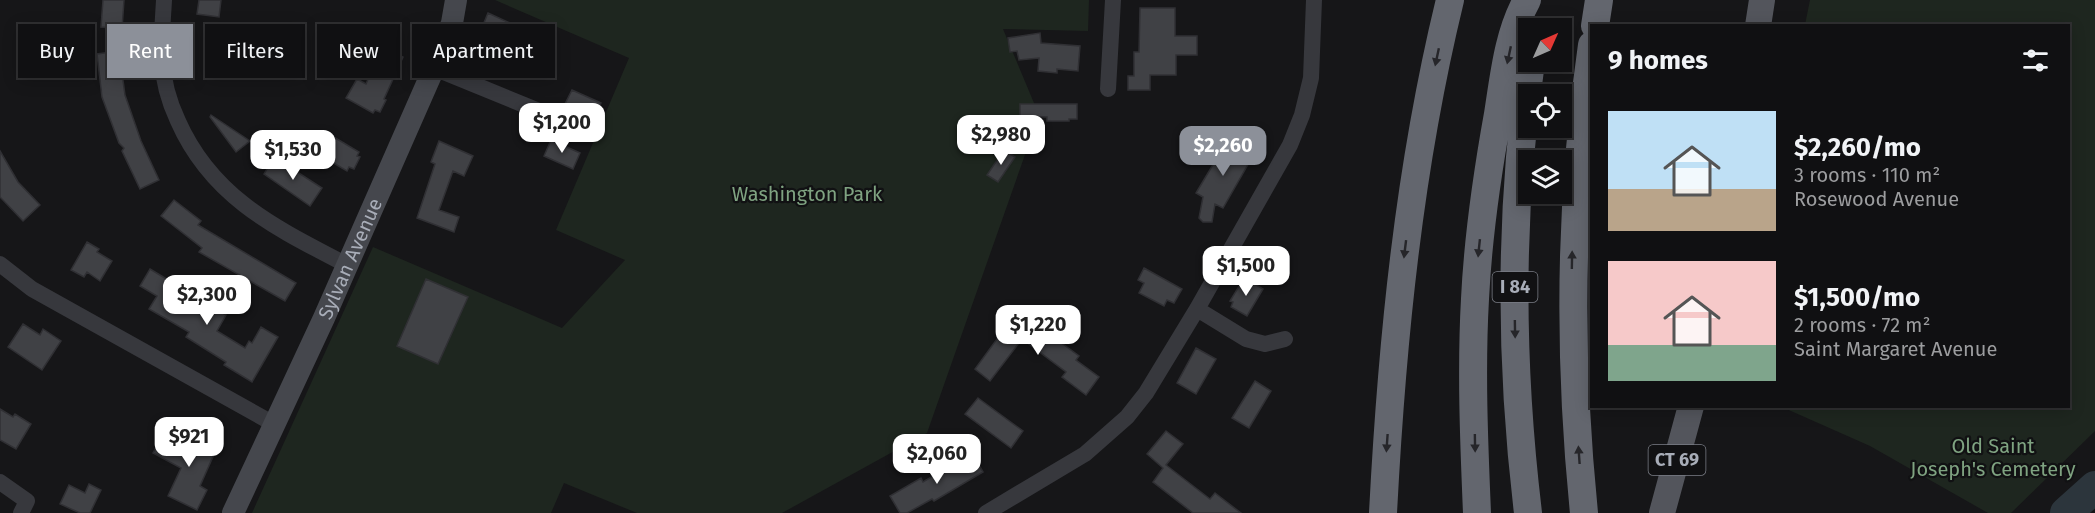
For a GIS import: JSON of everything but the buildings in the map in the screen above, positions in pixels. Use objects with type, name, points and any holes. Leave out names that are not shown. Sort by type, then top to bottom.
[{"type":"highway","points":[[1383,513],[1394,347],[1405,244],[1424,125],[1450,0]]},
{"type":"highway","points":[[1478,513],[1473,357],[1478,260],[1488,174],[1504,77],[1514,29],[1527,0]]},
{"type":"highway","points":[[1538,18],[1541,0]]},
{"type":"highway","points":[[1594,24],[1599,0]]},
{"type":"highway","points":[[1584,513],[1575,406],[1572,287],[1577,170],[1590,62]]},
{"type":"highway","name":"I 84","points":[[1528,513],[1517,400],[1515,295],[1516,206],[1530,72]]},
{"type":"main road","points":[[1758,24],[1762,0]]},
{"type":"main road","name":"CT 69","points":[[1662,513],[1690,408]]},
{"type":"street","points":[[164,0],[162,60],[170,103],[188,144],[215,180],[246,207],[347,265]]},
{"type":"street","name":"Sylvan Avenue","points":[[452,24],[456,0]]},
{"type":"street","points":[[1108,89],[1113,0]]},
{"type":"street","points":[[986,513],[1085,454],[1127,417],[1146,393],[1197,309],[1290,145],[1302,115],[1311,78],[1314,0]]},
{"type":"street","name":"Sylvan Avenue","points":[[232,513],[347,265],[430,78]]},
{"type":"street","points":[[458,78],[578,127]]},
{"type":"street","points":[[0,264],[32,289],[274,424]]},
{"type":"street","points":[[1197,309],[1246,339],[1265,344],[1285,339]]},
{"type":"street","points":[[0,482],[24,507]]},
{"type":"green space","name":"Washington Park","points":[[495,0],[1089,0],[1088,31],[1003,29],[1039,115],[927,433],[782,513],[637,513],[564,483],[551,513],[252,513],[373,247],[562,328],[625,260],[556,230],[629,58],[555,24]]},
{"type":"green space","name":"Old Saint Joseph's Cemetery","points":[[1810,0],[2095,0],[2095,431],[2011,513],[1988,513],[1870,446],[1784,408],[2070,408],[2070,24],[1805,24]]},
{"type":"waterway","points":[[2066,513],[2095,487]]}]
